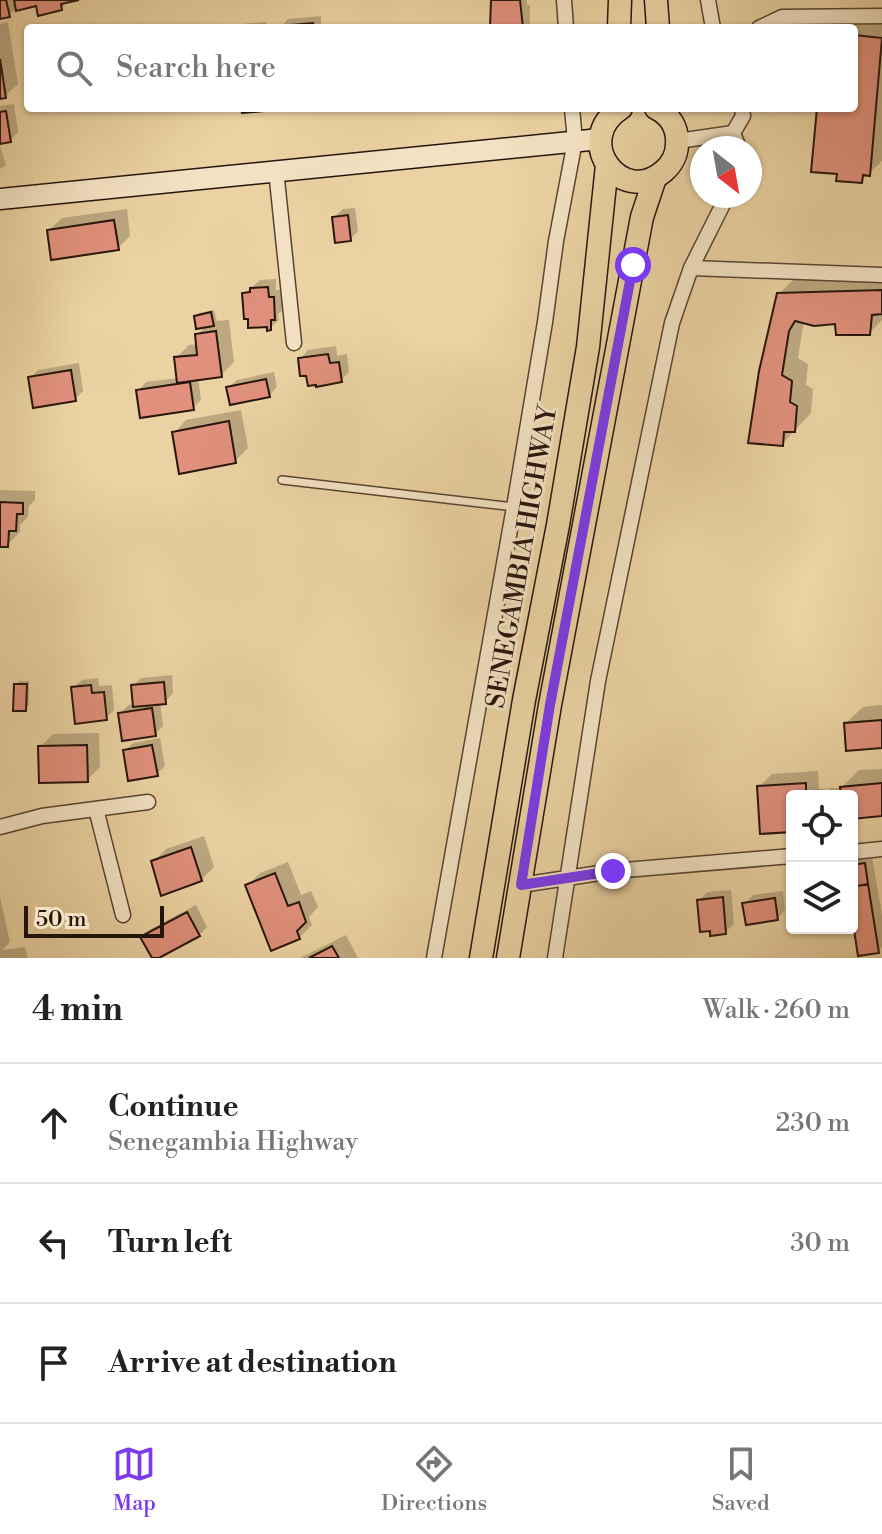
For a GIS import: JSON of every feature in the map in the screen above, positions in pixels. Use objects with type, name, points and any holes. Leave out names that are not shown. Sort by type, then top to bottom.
[{"type":"main road","points":[[619,24],[620,0]]},
{"type":"main road","points":[[656,0],[658,24]]},
{"type":"main road","points":[[614,112],[600,139],[602,157],[607,165],[628,180],[637,182],[655,178]]},
{"type":"main road","points":[[665,112],[673,124],[678,141]]},
{"type":"main road","name":"SENEGAMBIA HIGHWAY","points":[[508,958],[550,705],[642,217],[655,178],[669,166],[678,141]]},
{"type":"main road","name":"SENEGAMBIA HIGHWAY","points":[[481,958],[588,347],[607,165]]},
{"type":"street","points":[[564,0],[566,24]]},
{"type":"street","points":[[708,0],[712,24]]},
{"type":"street","points":[[767,24],[782,17],[882,16]]},
{"type":"street","points":[[434,958],[575,141],[572,112]]},
{"type":"street","points":[[733,133],[742,112]]},
{"type":"street","points":[[678,141],[733,133]]},
{"type":"street","points":[[0,199],[600,139]]},
{"type":"street","points":[[276,170],[294,343]]},
{"type":"street","points":[[555,958],[598,681],[672,323],[691,268],[721,208]]},
{"type":"street","points":[[691,268],[882,275]]},
{"type":"street","points":[[0,827],[42,816],[148,802]]},
{"type":"street","points":[[96,809],[123,915]]},
{"type":"street","points":[[858,851],[882,849]]},
{"type":"street","points":[[521,885],[613,871],[786,857]]},
{"type":"lane","points":[[282,480],[514,507]]},
{"type":"building","points":[[0,0],[6,0],[10,17],[0,19]]},
{"type":"building","points":[[14,0],[79,0],[61,4],[62,10],[38,16],[36,6],[16,11]]},
{"type":"building","points":[[491,0],[520,0],[523,24],[490,24]]},
{"type":"building","points":[[858,35],[882,38],[870,176],[863,175],[862,183],[836,181],[837,174],[811,172],[817,112],[858,112]]},
{"type":"building","points":[[0,59],[6,98],[0,99]]},
{"type":"building","points":[[6,111],[11,142],[0,144],[0,112]]},
{"type":"building","points":[[348,215],[351,241],[335,243],[332,217]]},
{"type":"building","points":[[114,220],[119,250],[51,260],[47,230]]},
{"type":"building","points":[[268,287],[269,297],[274,297],[275,320],[271,320],[271,330],[267,331],[267,327],[248,328],[248,319],[244,319],[242,293],[250,292],[250,288]]},
{"type":"building","points":[[882,290],[882,314],[872,315],[870,335],[836,335],[835,324],[814,326],[795,321],[789,331],[782,375],[792,381],[790,402],[797,406],[795,432],[784,432],[783,446],[748,443],[759,371],[777,293]]},
{"type":"building","points":[[211,312],[214,326],[196,329],[194,316]]},
{"type":"building","points":[[216,331],[222,377],[177,383],[174,357],[197,355],[195,334]]},
{"type":"building","points":[[328,354],[330,363],[339,362],[342,382],[308,386],[306,376],[300,376],[298,358]]},
{"type":"building","points":[[71,370],[76,401],[33,408],[28,377]]},
{"type":"building","points":[[266,379],[270,397],[230,405],[226,387]]},
{"type":"building","points":[[190,382],[194,410],[140,418],[136,390]]},
{"type":"building","points":[[229,421],[236,463],[179,474],[172,432]]},
{"type":"building","points":[[0,502],[23,503],[23,514],[17,514],[16,531],[9,531],[8,547],[0,547]]},
{"type":"building","points":[[164,682],[166,704],[133,707],[131,685]]},
{"type":"building","points":[[14,684],[27,684],[26,711],[13,711]]},
{"type":"building","points":[[91,685],[92,693],[104,692],[107,720],[75,724],[71,687]]},
{"type":"building","points":[[152,708],[156,736],[122,741],[118,713]]},
{"type":"building","points":[[882,720],[882,748],[846,751],[844,723]]},
{"type":"building","points":[[87,745],[88,782],[39,783],[38,746]]},
{"type":"building","points":[[152,745],[158,776],[128,781],[123,750]]},
{"type":"building","points":[[806,783],[806,790],[786,790],[786,832],[760,834],[757,786]]},
{"type":"building","points":[[882,783],[882,816],[858,818],[858,790],[840,790],[840,787]]},
{"type":"building","points":[[191,847],[202,881],[161,896],[151,861]]},
{"type":"building","points":[[865,863],[868,884],[858,886],[858,864]]},
{"type":"building","points":[[275,873],[288,906],[299,902],[306,922],[297,931],[300,939],[271,951],[245,885]]},
{"type":"building","points":[[868,884],[879,953],[858,956],[855,934],[858,934],[858,886]]},
{"type":"building","points":[[723,897],[726,934],[710,936],[710,931],[700,932],[697,900]]},
{"type":"building","points":[[775,898],[778,920],[746,925],[742,903]]},
{"type":"building","points":[[187,912],[200,936],[159,958],[152,958],[140,937]]},
{"type":"building","points":[[332,946],[339,958],[309,958]]},
{"type":"route","points":[[613,871],[521,885],[550,705],[633,265]]}]
